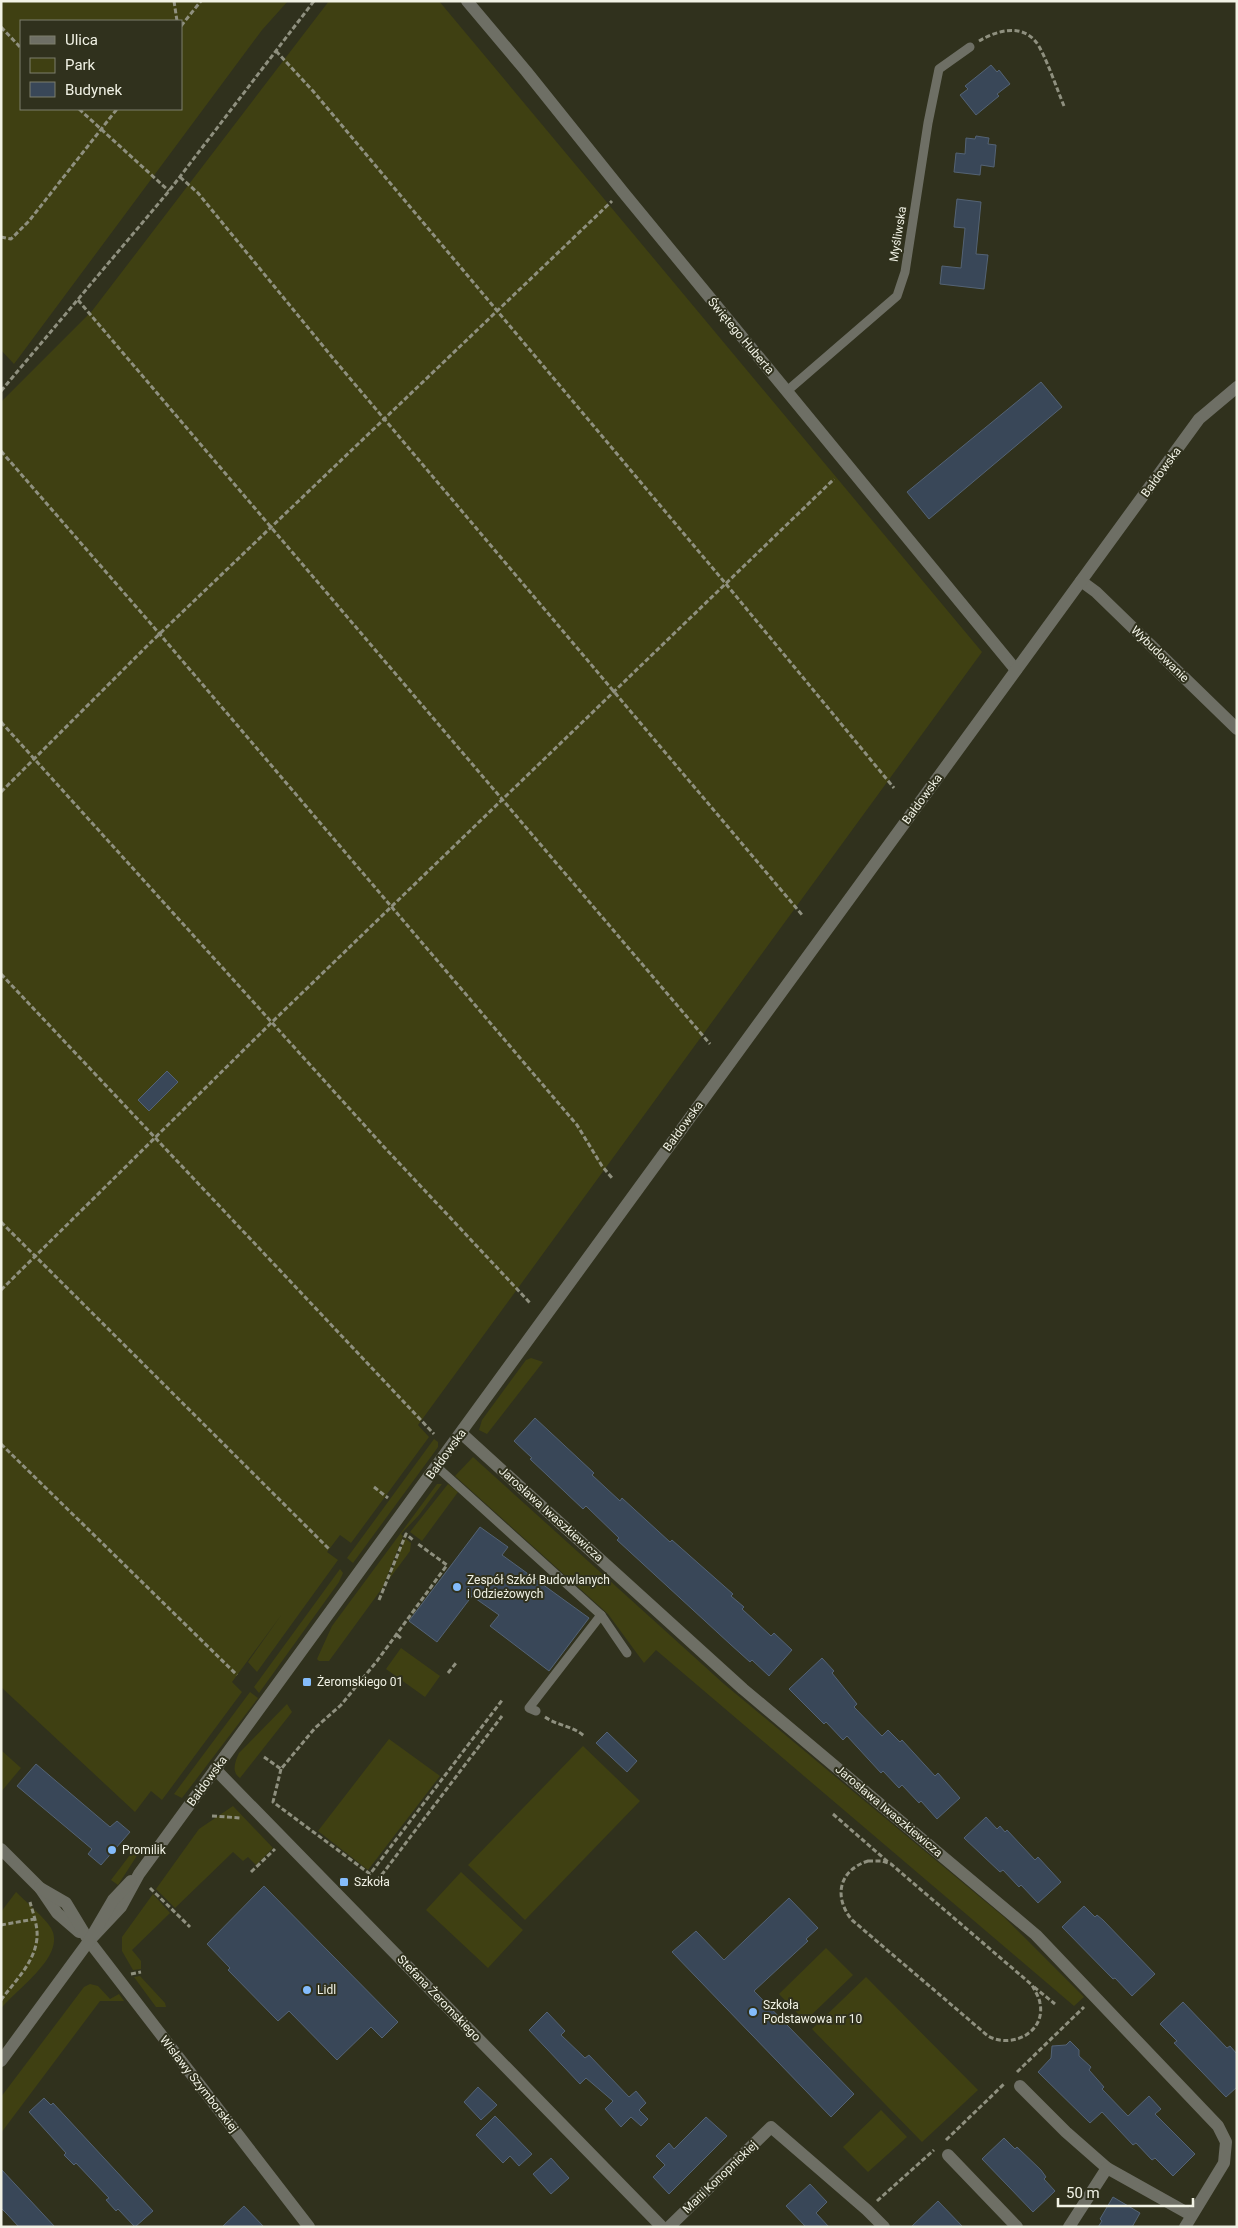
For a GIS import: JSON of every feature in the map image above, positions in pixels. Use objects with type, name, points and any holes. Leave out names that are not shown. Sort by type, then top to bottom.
[{"type":"street","name":"Świętego Huberta","points":[[467,1],[526,70],[622,192],[1016,670]]},
{"type":"street","name":"Bałdowska","points":[[1,2061],[88,1940],[113,1900],[139,1874],[1200,419],[1237,387]]},
{"type":"street","name":"Wybudowanie","points":[[1081,581],[1096,592],[1237,729]]},
{"type":"street","name":"Jarosława Iwaszkiewicza","points":[[461,1433],[743,1689],[1036,1935],[1218,2126],[1231,2144],[1224,2163],[1185,2227]]},
{"type":"street","name":"Stefana Żeromskiego","points":[[216,1769],[662,2227]]},
{"type":"street","name":"Wisławy Szymborskiej","points":[[1,1849],[40,1888],[57,1913],[88,1940],[309,2227]]},
{"type":"street","points":[[1020,2086],[1066,2132],[1107,2168],[1192,2215]]},
{"type":"street","name":"Marii Konopnickiej","points":[[669,2227],[771,2127],[867,2210]]},
{"type":"street","points":[[948,2155],[1017,2227]]},
{"type":"street","points":[[1069,2227],[1107,2168]]},
{"type":"street","points":[[867,2210],[884,2227]]},
{"type":"lane","name":"Myśliwska","points":[[788,392],[897,296],[905,272],[928,123],[940,69],[970,47]]},
{"type":"lane","points":[[436,1467],[601,1615],[628,1653]]},
{"type":"lane","points":[[536,1711],[529,1708],[601,1615]]},
{"type":"path","points":[[174,1],[177,20]]},
{"type":"path","points":[[182,25],[201,1]]},
{"type":"path","points":[[1,391],[170,190],[314,1]]},
{"type":"path","points":[[1,27],[20,47]]},
{"type":"path","points":[[970,47],[1002,30],[1028,34],[1037,42],[1064,106]]},
{"type":"path","points":[[276,51],[313,91],[726,584],[894,788]]},
{"type":"path","points":[[80,110],[170,190]]},
{"type":"path","points":[[1,237],[11,239],[29,221],[116,110]]},
{"type":"path","points":[[180,177],[198,194],[384,419],[803,916]]},
{"type":"path","points":[[1,792],[160,635],[622,192]]},
{"type":"path","points":[[78,300],[710,1044]]},
{"type":"path","points":[[1,452],[160,635],[577,1125],[602,1166],[612,1178]]},
{"type":"path","points":[[1,1290],[271,1023],[834,479]]},
{"type":"path","points":[[1,722],[271,1023],[531,1304]]},
{"type":"path","points":[[1,974],[434,1434]]},
{"type":"path","points":[[1,1222],[329,1549]]},
{"type":"path","points":[[1,1444],[238,1675]]},
{"type":"path","points":[[374,1487],[388,1498]]},
{"type":"path","points":[[378,1600],[406,1534],[414,1541]]},
{"type":"path","points":[[418,1544],[447,1565],[397,1635],[341,1705],[315,1728],[281,1770],[273,1802],[370,1874],[503,1699]]},
{"type":"path","points":[[397,1635],[402,1639]]},
{"type":"path","points":[[448,1672],[456,1662]]},
{"type":"path","points":[[377,1881],[502,1716]]},
{"type":"path","points":[[552,1722],[577,1730],[584,1736]]},
{"type":"path","points":[[264,1757],[281,1770]]},
{"type":"path","points":[[833,1814],[1055,2004]]},
{"type":"path","points":[[212,1816],[248,1818]]},
{"type":"path","points":[[251,1872],[267,1856]]},
{"type":"path","points":[[890,1864],[882,1861],[868,1861],[849,1873],[843,1884],[840,1898],[852,1920],[994,2040],[1002,2042],[1016,2040],[1026,2035],[1036,2026],[1039,2019],[1040,2004],[1032,1985]]},
{"type":"path","points":[[150,1888],[190,1927]]},
{"type":"path","points":[[1,2000],[29,1962],[37,1937],[29,1899]]},
{"type":"path","points":[[1,1925],[34,1919]]},
{"type":"path","points":[[130,1974],[141,1972]]},
{"type":"path","points":[[867,2210],[945,2141],[1081,2010]]},
{"type":"green space","points":[[1,1],[288,1],[262,30],[14,364],[1,350]]},
{"type":"green space","points":[[329,1],[439,1],[982,652],[418,1425],[429,1437],[351,1543],[340,1535],[327,1552],[338,1560],[257,1672],[248,1662],[282,1614],[232,1682],[242,1692],[162,1800],[151,1791],[135,1812],[1,1687],[1,402],[92,311]]},
{"type":"green space","points":[[531,1358],[543,1362],[487,1434],[479,1430],[482,1420],[526,1360]]},
{"type":"green space","points":[[434,1439],[438,1442],[438,1447],[353,1563],[347,1558]]},
{"type":"green space","points":[[473,1457],[724,1684],[1004,1917],[1084,1997],[1074,2006],[656,1650],[644,1663],[608,1614],[455,1476]]},
{"type":"green space","points":[[437,1484],[442,1484],[419,1515],[401,1534],[403,1536],[383,1587],[329,1661],[319,1661],[317,1659],[332,1626]]},
{"type":"green space","points":[[448,1484],[458,1492],[422,1541],[410,1532]]},
{"type":"green space","points":[[405,1538],[411,1543],[410,1551],[387,1582]]},
{"type":"green space","points":[[340,1569],[343,1573],[339,1582],[259,1693],[254,1687]]},
{"type":"green space","points":[[401,1648],[440,1676],[425,1697],[386,1669]]},
{"type":"green space","points":[[250,1692],[258,1698],[182,1798],[174,1794]]},
{"type":"green space","points":[[287,1704],[292,1712],[240,1778],[235,1773],[235,1763],[239,1753]]},
{"type":"green space","points":[[389,1739],[440,1776],[368,1870],[318,1831]]},
{"type":"green space","points":[[583,1746],[640,1801],[525,1920],[468,1865]]},
{"type":"green space","points":[[1,1752],[21,1768],[1,1792]]},
{"type":"green space","points":[[233,1806],[273,1848],[256,1865],[248,1857],[243,1861],[233,1852],[175,1908],[156,1889],[199,1829]]},
{"type":"green space","points":[[133,1851],[138,1854],[118,1885],[111,1880]]},
{"type":"green space","points":[[461,1872],[523,1930],[488,1968],[426,1910]]},
{"type":"green space","points":[[16,1892],[48,1924],[54,1939],[52,1950],[38,1972],[1,2009],[1,1912]]},
{"type":"green space","points":[[153,1894],[170,1913],[132,1950],[141,1961],[141,1969],[133,1970],[122,1951],[122,1937]]},
{"type":"green space","points":[[826,1948],[853,1975],[805,2021],[779,1994]]},
{"type":"green space","points":[[140,1976],[165,2003],[166,2007],[156,2007],[134,1977]]},
{"type":"green space","points":[[866,1977],[978,2090],[922,2142],[812,2029]]},
{"type":"green space","points":[[90,1984],[98,1986],[110,1999],[119,1994],[124,2001],[100,2001],[1,2133],[1,2097],[84,1987]]},
{"type":"green space","points":[[881,2110],[907,2137],[868,2172],[843,2147]]},
{"type":"building","points":[[991,65],[997,72],[999,70],[1010,84],[976,115],[960,95],[968,89],[965,86]]},
{"type":"building","points":[[976,136],[989,138],[988,144],[996,145],[994,167],[981,165],[980,175],[954,172],[956,153],[965,154],[966,138],[975,139]]},
{"type":"building","points":[[957,199],[981,202],[976,254],[988,255],[984,289],[940,284],[942,266],[961,268],[965,228],[954,227]]},
{"type":"building","points":[[1041,382],[1062,407],[929,519],[907,492]]},
{"type":"building","points":[[167,1071],[178,1082],[149,1111],[138,1100]]},
{"type":"building","points":[[535,1418],[594,1473],[592,1475],[620,1501],[622,1498],[670,1542],[672,1540],[733,1594],[731,1596],[744,1607],[742,1609],[771,1636],[774,1633],[792,1650],[769,1676],[752,1660],[750,1662],[617,1540],[619,1538],[586,1506],[583,1509],[530,1459],[532,1458],[514,1441]]},
{"type":"building","points":[[480,1527],[508,1547],[502,1555],[589,1618],[549,1671],[490,1626],[499,1615],[472,1596],[437,1642],[409,1621]]},
{"type":"building","points":[[822,1658],[834,1671],[832,1673],[857,1704],[854,1707],[882,1736],[888,1730],[900,1742],[902,1740],[935,1776],[938,1773],[960,1798],[937,1819],[921,1801],[919,1803],[902,1785],[899,1788],[883,1771],[881,1773],[847,1736],[843,1740],[826,1722],[824,1724],[789,1689]]},
{"type":"building","points":[[607,1732],[637,1761],[627,1772],[596,1743]]},
{"type":"building","points":[[36,1764],[110,1827],[117,1821],[130,1832],[101,1865],[88,1854],[92,1849],[17,1786]]},
{"type":"building","points":[[986,1817],[997,1829],[1000,1826],[1005,1832],[1007,1830],[1035,1860],[1038,1857],[1061,1882],[1038,1903],[1021,1885],[1019,1887],[1003,1870],[1000,1872],[964,1838]]},
{"type":"building","name":"Lidl","points":[[264,1886],[398,2022],[382,2038],[371,2027],[337,2060],[289,2011],[278,2021],[228,1970],[230,1968],[207,1944]]},
{"type":"building","name":"Szkoła Podstawowa nr 10","points":[[789,1898],[818,1928],[806,1939],[808,1941],[754,1991],[854,2094],[831,2117],[672,1952],[696,1931],[724,1960]]},
{"type":"building","points":[[1084,1906],[1095,1917],[1097,1915],[1103,1920],[1155,1974],[1132,1996],[1062,1927]]},
{"type":"building","points":[[1183,2002],[1227,2048],[1230,2046],[1237,2054],[1237,2087],[1226,2097],[1174,2043],[1177,2041],[1160,2024]]},
{"type":"building","points":[[547,2012],[565,2031],[561,2035],[585,2058],[589,2055],[629,2097],[636,2091],[646,2103],[639,2110],[648,2119],[641,2126],[631,2117],[621,2127],[605,2109],[613,2101],[586,2078],[580,2084],[529,2030]]},
{"type":"building","points":[[1070,2041],[1079,2050],[1079,2056],[1091,2067],[1089,2070],[1104,2087],[1102,2089],[1128,2116],[1149,2096],[1161,2109],[1155,2114],[1195,2154],[1173,2176],[1155,2158],[1152,2160],[1136,2143],[1133,2145],[1102,2112],[1090,2123],[1038,2072],[1051,2058],[1052,2046],[1066,2045]]},
{"type":"building","points":[[478,2087],[497,2105],[481,2120],[464,2102]]},
{"type":"building","points":[[44,2098],[51,2105],[53,2103],[153,2211],[135,2227],[118,2209],[116,2211],[106,2200],[109,2198],[76,2163],[74,2165],[64,2155],[66,2153],[29,2112]]},
{"type":"building","points":[[495,2116],[532,2154],[519,2166],[510,2156],[503,2163],[476,2135]]},
{"type":"building","points":[[706,2117],[727,2136],[669,2194],[653,2177],[665,2165],[656,2156],[669,2143],[674,2149]]},
{"type":"building","points":[[1004,2138],[1015,2149],[1017,2147],[1041,2170],[1046,2177],[1044,2179],[1055,2191],[1033,2212],[982,2159]]},
{"type":"building","points":[[551,2158],[569,2178],[551,2194],[533,2174]]},
{"type":"building","points":[[1,2169],[55,2227],[19,2227],[1,2208]]},
{"type":"building","points":[[810,2184],[827,2202],[816,2213],[829,2227],[806,2227],[786,2206]]},
{"type":"building","points":[[1113,2197],[1140,2213],[1132,2227],[1098,2227],[1102,2221],[1100,2219]]},
{"type":"building","points":[[938,2201],[963,2227],[911,2227]]},
{"type":"building","points":[[244,2206],[264,2227],[222,2227]]},
{"type":"place","name":"Zespół Szkół Budowlanych i Odzieżowych","points":[[457,1587]]},
{"type":"place","name":"Żeromskiego 01","points":[[307,1682]]},
{"type":"place","name":"Promilik","points":[[112,1850]]},
{"type":"place","name":"Szkoła","points":[[344,1882]]},
{"type":"place","name":"Lidl","points":[[307,1990]]},
{"type":"place","name":"Szkoła Podstawowa nr 10","points":[[753,2012]]}]
